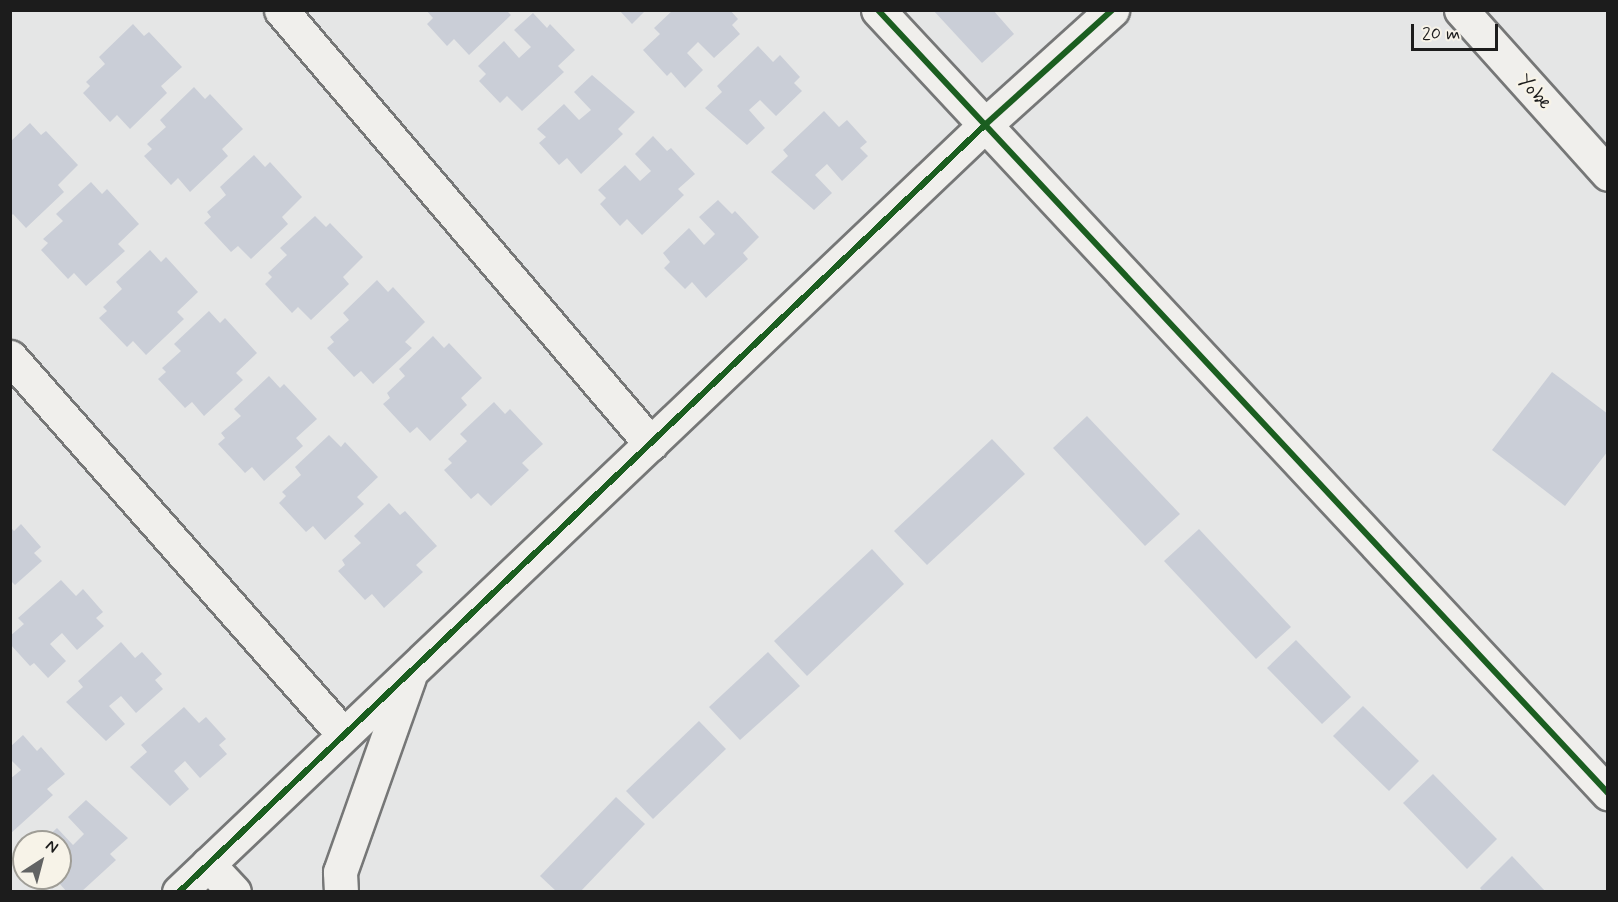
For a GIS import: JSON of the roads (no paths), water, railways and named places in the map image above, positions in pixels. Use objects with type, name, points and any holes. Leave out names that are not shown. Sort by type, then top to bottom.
[{"type":"street","points":[[281,10],[651,444]]},
{"type":"street","points":[[878,10],[1608,793]]},
{"type":"street","points":[[179,891],[986,124],[1112,10]]},
{"type":"street","name":"Yobe","points":[[1461,10],[1608,174]]},
{"type":"street","points":[[10,357],[344,735]]},
{"type":"street","points":[[341,891],[340,872],[411,672]]},
{"type":"street","points":[[208,864],[234,891]]}]
